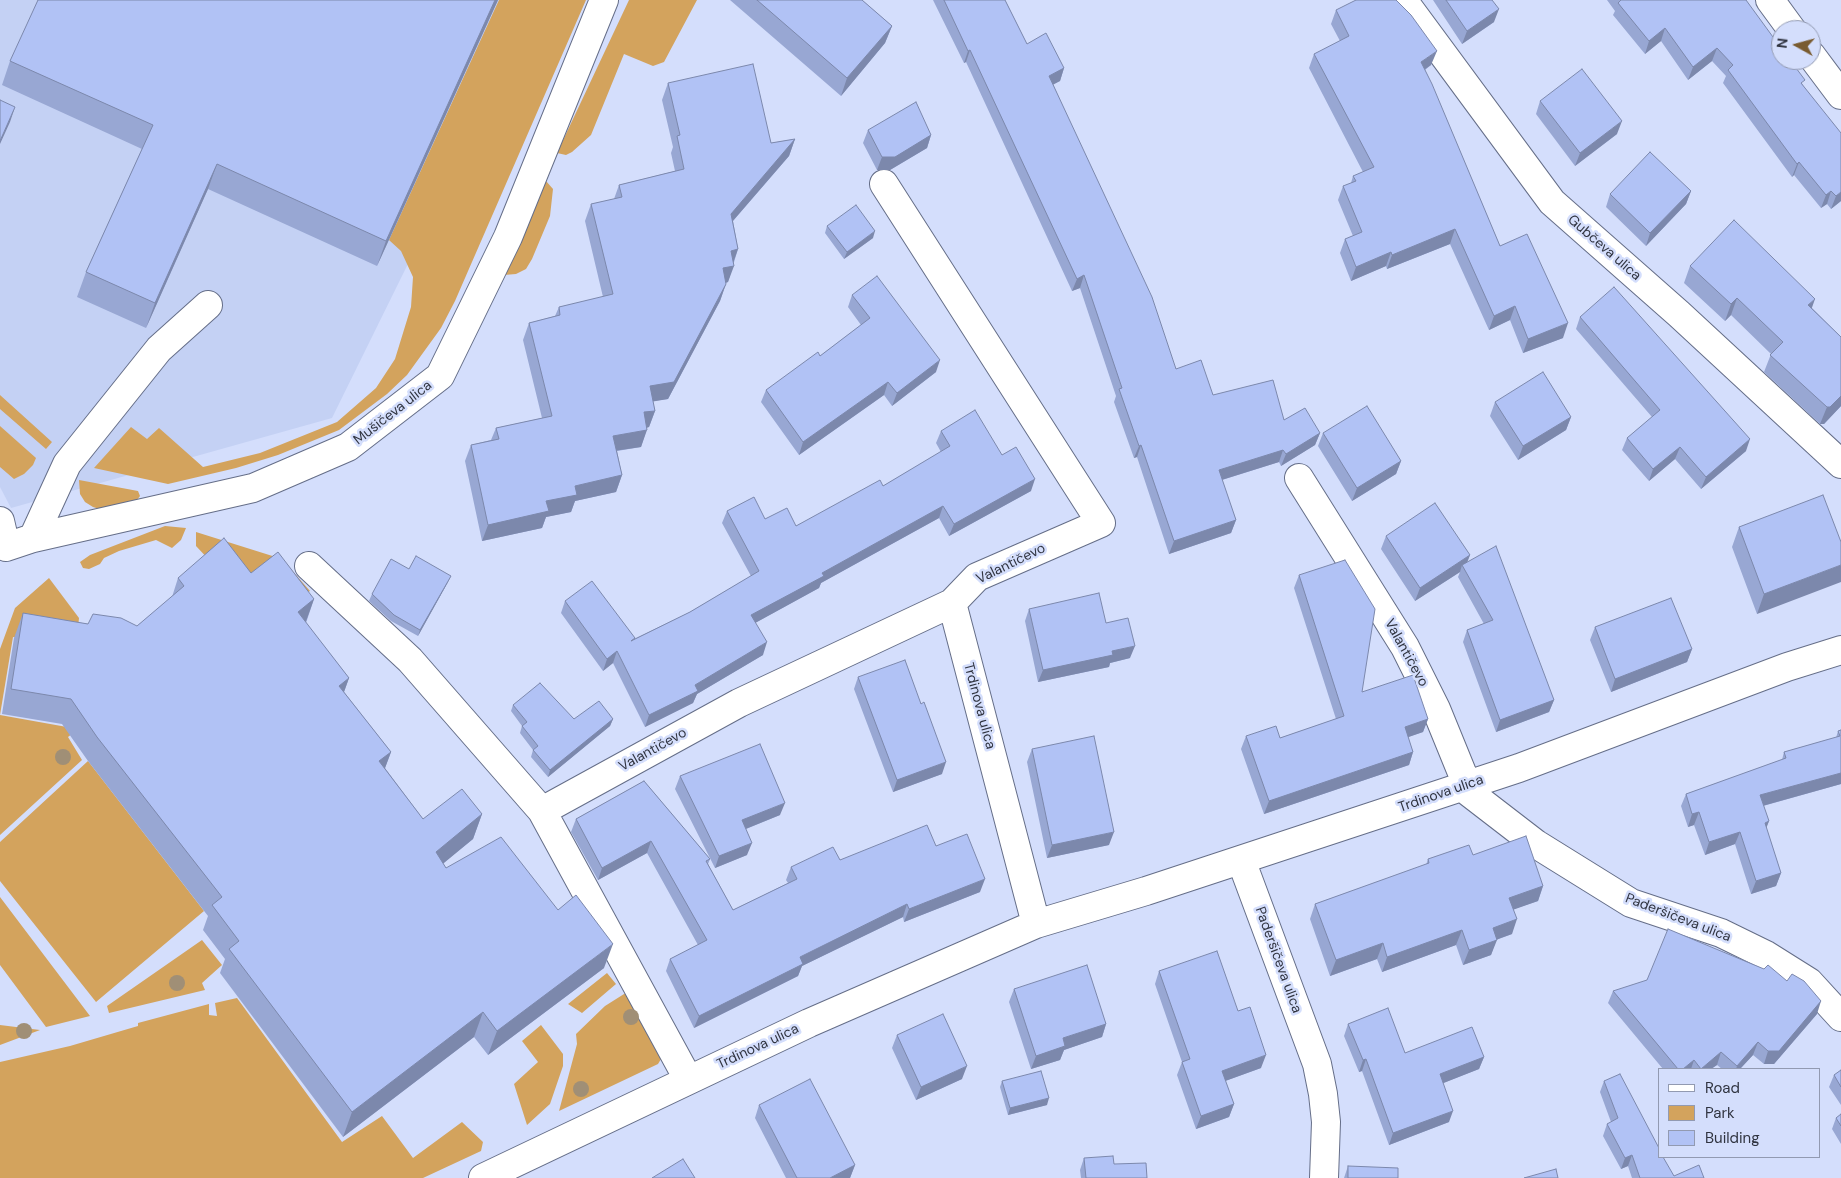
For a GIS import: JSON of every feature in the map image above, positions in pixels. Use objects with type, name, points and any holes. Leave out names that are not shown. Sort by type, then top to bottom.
[{"type":"street","name":"Mušičeva ulica","points":[[2,545],[253,488],[348,447],[440,376],[508,238],[604,0]]},
{"type":"street","name":"Gubčeva ulica","points":[[1403,0],[1552,202],[1679,314],[1841,464]]},
{"type":"street","points":[[1770,0],[1785,20]]},
{"type":"street","points":[[1821,68],[1841,95]]},
{"type":"street","name":"Valantičevo","points":[[542,811],[739,703],[952,603],[977,577],[1101,523],[884,184]]},
{"type":"street","points":[[33,538],[67,464],[159,349],[208,305]]},
{"type":"street","name":"Valantičevo","points":[[1299,478],[1405,647],[1436,708],[1464,786]]},
{"type":"street","points":[[309,566],[410,660],[542,811],[688,1079]]},
{"type":"street","name":"Trdinova ulica","points":[[952,603],[1036,924]]},
{"type":"street","name":"Trdinova ulica","points":[[483,1178],[801,1027],[1036,924],[1241,860],[1464,786],[1841,650]]},
{"type":"street","name":"Paderšičeva ulica","points":[[1464,786],[1536,844],[1631,903],[1721,933],[1766,955],[1809,982],[1841,1017]]},
{"type":"street","name":"Paderšičeva ulica","points":[[1241,860],[1316,1064],[1323,1094],[1326,1122],[1324,1178]]},
{"type":"shaded area","points":[[0,0],[525,0],[472,134],[332,418],[11,508],[0,487]]},
{"type":"green space","points":[[499,0],[586,0],[455,301],[441,328],[407,375],[387,394],[339,430],[278,455],[236,468],[168,484],[94,468],[131,427],[147,439],[159,428],[203,467],[260,453],[337,422],[376,388],[395,359],[411,307],[413,277],[401,251],[389,240]]},
{"type":"green space","points":[[629,0],[697,0],[664,62],[653,66],[624,54],[591,135],[572,152],[566,155],[557,153]]},
{"type":"green space","points":[[546,181],[553,189],[550,216],[532,259],[526,269],[516,274],[504,275]]},
{"type":"green space","points":[[0,395],[52,442],[46,449],[0,409]]},
{"type":"green space","points":[[0,426],[36,458],[33,465],[24,474],[14,479],[0,467]]},
{"type":"green space","points":[[79,480],[138,491],[140,496],[137,500],[106,511],[85,502],[80,494]]},
{"type":"green space","points":[[165,526],[186,528],[181,540],[172,548],[156,540],[119,551],[104,558],[100,564],[89,569],[83,568],[80,562],[90,555]]},
{"type":"green space","points":[[196,532],[282,559],[310,591],[297,599],[245,587],[211,562],[196,546]]},
{"type":"green space","points":[[49,578],[79,618],[76,647],[13,637],[0,715],[0,649],[15,608]]},
{"type":"green space","points":[[0,715],[78,729],[68,737],[82,760],[0,835]]},
{"type":"green space","points":[[88,761],[204,911],[96,1002],[0,881],[0,842]]},
{"type":"green space","points":[[0,897],[90,1016],[46,1027],[0,965]]},
{"type":"green space","points":[[202,940],[222,965],[202,983],[205,990],[109,1013],[107,1006]]},
{"type":"green space","points":[[607,973],[616,984],[582,1013],[568,1004]]},
{"type":"green space","points":[[632,989],[664,1054],[658,1064],[559,1111],[577,1044],[576,1034],[605,1006]]},
{"type":"green space","points":[[237,998],[342,1142],[382,1116],[413,1158],[462,1122],[483,1142],[481,1151],[423,1178],[0,1178],[0,1062],[70,1046],[138,1026],[138,1023],[209,1004],[209,1015],[217,1016],[215,1003]]},
{"type":"green space","points":[[0,1025],[40,1030],[0,1045]]},
{"type":"green space","points":[[541,1025],[563,1054],[563,1066],[550,1104],[527,1125],[514,1084],[538,1062],[522,1041]]},
{"type":"building","points":[[38,0],[495,0],[386,241],[217,164],[155,303],[86,272],[153,125],[10,61]]},
{"type":"building","points":[[757,0],[862,0],[892,26],[847,78]]},
{"type":"building","points":[[944,0],[1005,0],[1027,44],[1046,33],[1064,68],[1049,76],[1152,297],[1176,369],[1201,360],[1213,395],[1273,380],[1284,420],[1305,408],[1320,433],[1286,454],[1283,450],[1219,470],[1236,520],[1174,541],[1141,445],[1139,446],[1119,389],[1122,388],[1084,275],[1077,279],[970,50],[968,51]]},
{"type":"building","points":[[1356,0],[1396,0],[1411,15],[1437,51],[1421,62],[1500,246],[1527,234],[1568,323],[1528,339],[1515,306],[1494,316],[1455,229],[1392,255],[1391,252],[1356,267],[1345,239],[1362,232],[1343,186],[1356,181],[1353,176],[1374,167],[1314,54],[1349,36],[1336,10]]},
{"type":"building","points":[[1446,0],[1492,0],[1499,9],[1467,31]]},
{"type":"building","points":[[1621,0],[1746,0],[1771,34],[1771,70],[1798,70],[1805,80],[1801,83],[1841,133],[1841,192],[1836,196],[1831,191],[1826,195],[1799,162],[1797,164],[1728,70],[1733,65],[1717,48],[1693,67],[1665,28],[1649,41],[1618,3]]},
{"type":"building","points":[[753,64],[771,143],[795,139],[731,214],[738,249],[731,251],[734,266],[723,268],[726,284],[674,382],[650,386],[655,411],[644,412],[647,430],[613,436],[622,475],[575,486],[577,495],[546,501],[549,511],[488,525],[471,445],[499,439],[496,428],[552,416],[529,323],[560,315],[559,307],[613,294],[591,204],[622,197],[619,185],[684,169],[677,136],[680,135],[668,83]]},
{"type":"building","points":[[1582,69],[1622,121],[1580,153],[1540,101]]},
{"type":"building","points":[[0,100],[15,107],[0,141]]},
{"type":"building","points":[[916,102],[931,135],[895,157],[882,157],[868,130]]},
{"type":"building","points":[[1650,152],[1691,191],[1650,233],[1610,194]]},
{"type":"building","points":[[856,205],[875,231],[847,252],[827,226]]},
{"type":"building","points":[[1734,220],[1815,299],[1808,305],[1841,337],[1841,396],[1830,407],[1827,407],[1770,355],[1783,342],[1737,298],[1731,304],[1690,266]]},
{"type":"building","points":[[877,276],[940,360],[897,393],[888,382],[803,442],[766,390],[818,352],[820,356],[870,318],[852,295]]},
{"type":"building","points":[[1614,287],[1750,439],[1706,477],[1680,447],[1653,469],[1627,438],[1660,410],[1580,317]]},
{"type":"building","points":[[1543,372],[1571,417],[1523,446],[1495,402]]},
{"type":"building","points":[[1367,406],[1401,461],[1357,488],[1323,433]]},
{"type":"building","points":[[975,410],[1002,455],[1016,447],[1035,479],[954,524],[943,506],[822,573],[824,576],[751,615],[767,642],[695,685],[698,691],[649,715],[617,651],[607,659],[565,601],[592,581],[635,638],[631,641],[690,612],[759,571],[727,511],[754,497],[765,519],[787,508],[796,526],[880,480],[883,486],[950,446],[941,431]]},
{"type":"building","points":[[1823,495],[1841,542],[1841,565],[1764,594],[1739,527]]},
{"type":"building","points":[[1435,503],[1470,555],[1420,588],[1386,536]]},
{"type":"building","points":[[224,538],[251,573],[278,552],[314,599],[298,612],[349,678],[339,686],[391,752],[379,761],[423,819],[462,789],[482,814],[436,852],[446,868],[501,837],[558,910],[576,895],[613,944],[497,1031],[483,1012],[352,1112],[229,949],[239,941],[212,905],[222,897],[97,737],[71,699],[11,689],[23,613],[88,624],[93,614],[121,618],[137,626],[184,586],[178,578]]},
{"type":"building","points":[[1496,546],[1554,700],[1500,720],[1467,630],[1493,620],[1462,565]]},
{"type":"building","points":[[416,556],[451,576],[420,630],[394,615],[372,594],[391,559],[409,569]]},
{"type":"building","points":[[1345,560],[1375,609],[1362,692],[1413,675],[1428,719],[1405,727],[1413,752],[1269,801],[1246,736],[1276,726],[1280,738],[1344,716],[1299,575]]},
{"type":"building","points":[[1099,593],[1106,623],[1128,618],[1135,646],[1112,651],[1113,655],[1043,670],[1029,609]]},
{"type":"building","points":[[1671,598],[1692,649],[1615,679],[1595,627]]},
{"type":"building","points":[[905,660],[921,704],[924,702],[946,762],[897,780],[858,677]]},
{"type":"building","points":[[540,683],[574,719],[599,701],[613,719],[550,770],[533,750],[538,746],[522,726],[527,722],[513,705]]},
{"type":"building","points":[[1841,730],[1841,773],[1760,795],[1769,821],[1765,823],[1781,873],[1756,881],[1740,832],[1709,842],[1699,812],[1692,814],[1686,794],[1786,758],[1784,752],[1840,736],[1838,731]]},
{"type":"building","points":[[1094,736],[1114,832],[1052,845],[1032,749]]},
{"type":"building","points":[[760,744],[785,803],[742,820],[752,843],[719,856],[680,776]]},
{"type":"building","points":[[644,781],[710,859],[706,861],[733,910],[797,879],[791,867],[833,847],[840,860],[927,825],[936,846],[967,834],[985,879],[909,909],[907,904],[800,957],[803,964],[699,1016],[670,959],[707,940],[651,841],[602,868],[576,819]]},
{"type":"building","points":[[1526,836],[1543,886],[1509,898],[1517,919],[1493,928],[1497,940],[1469,950],[1462,930],[1387,957],[1383,943],[1336,960],[1315,904],[1429,863],[1428,859],[1469,845],[1473,855]]},
{"type":"building","points":[[1668,929],[1764,969],[1768,965],[1787,981],[1792,974],[1804,981],[1821,1001],[1779,1051],[1768,1051],[1758,1042],[1737,1066],[1721,1052],[1702,1068],[1694,1060],[1684,1068],[1677,1068],[1613,991],[1647,980]]},
{"type":"building","points":[[1217,951],[1238,1011],[1250,1007],[1266,1055],[1222,1071],[1234,1104],[1201,1116],[1182,1062],[1190,1059],[1159,971]]},
{"type":"building","points":[[1087,965],[1106,1024],[1063,1038],[1065,1046],[1036,1056],[1014,989]]},
{"type":"building","points":[[1388,1008],[1405,1053],[1472,1027],[1484,1057],[1440,1074],[1453,1111],[1393,1133],[1366,1059],[1363,1060],[1348,1024]]},
{"type":"building","points":[[943,1014],[967,1066],[921,1087],[897,1035]]},
{"type":"building","points":[[1841,1070],[1841,1087],[1834,1075]]},
{"type":"building","points":[[1041,1071],[1049,1098],[1010,1108],[1002,1081]]},
{"type":"building","points":[[1620,1074],[1658,1146],[1658,1158],[1664,1158],[1674,1176],[1699,1165],[1704,1178],[1640,1178],[1632,1155],[1625,1158],[1607,1124],[1618,1118],[1604,1081]]},
{"type":"building","points":[[810,1079],[855,1165],[830,1178],[797,1178],[759,1105]]},
{"type":"building","points":[[1841,1114],[1841,1126],[1836,1118]]},
{"type":"building","points":[[1113,1156],[1114,1164],[1146,1163],[1147,1178],[1086,1178],[1084,1158]]},
{"type":"building","points":[[683,1159],[695,1178],[652,1178]]},
{"type":"building","points":[[1348,1166],[1398,1168],[1398,1178],[1348,1178]]},
{"type":"building","points":[[1556,1169],[1558,1178],[1524,1178]]}]
